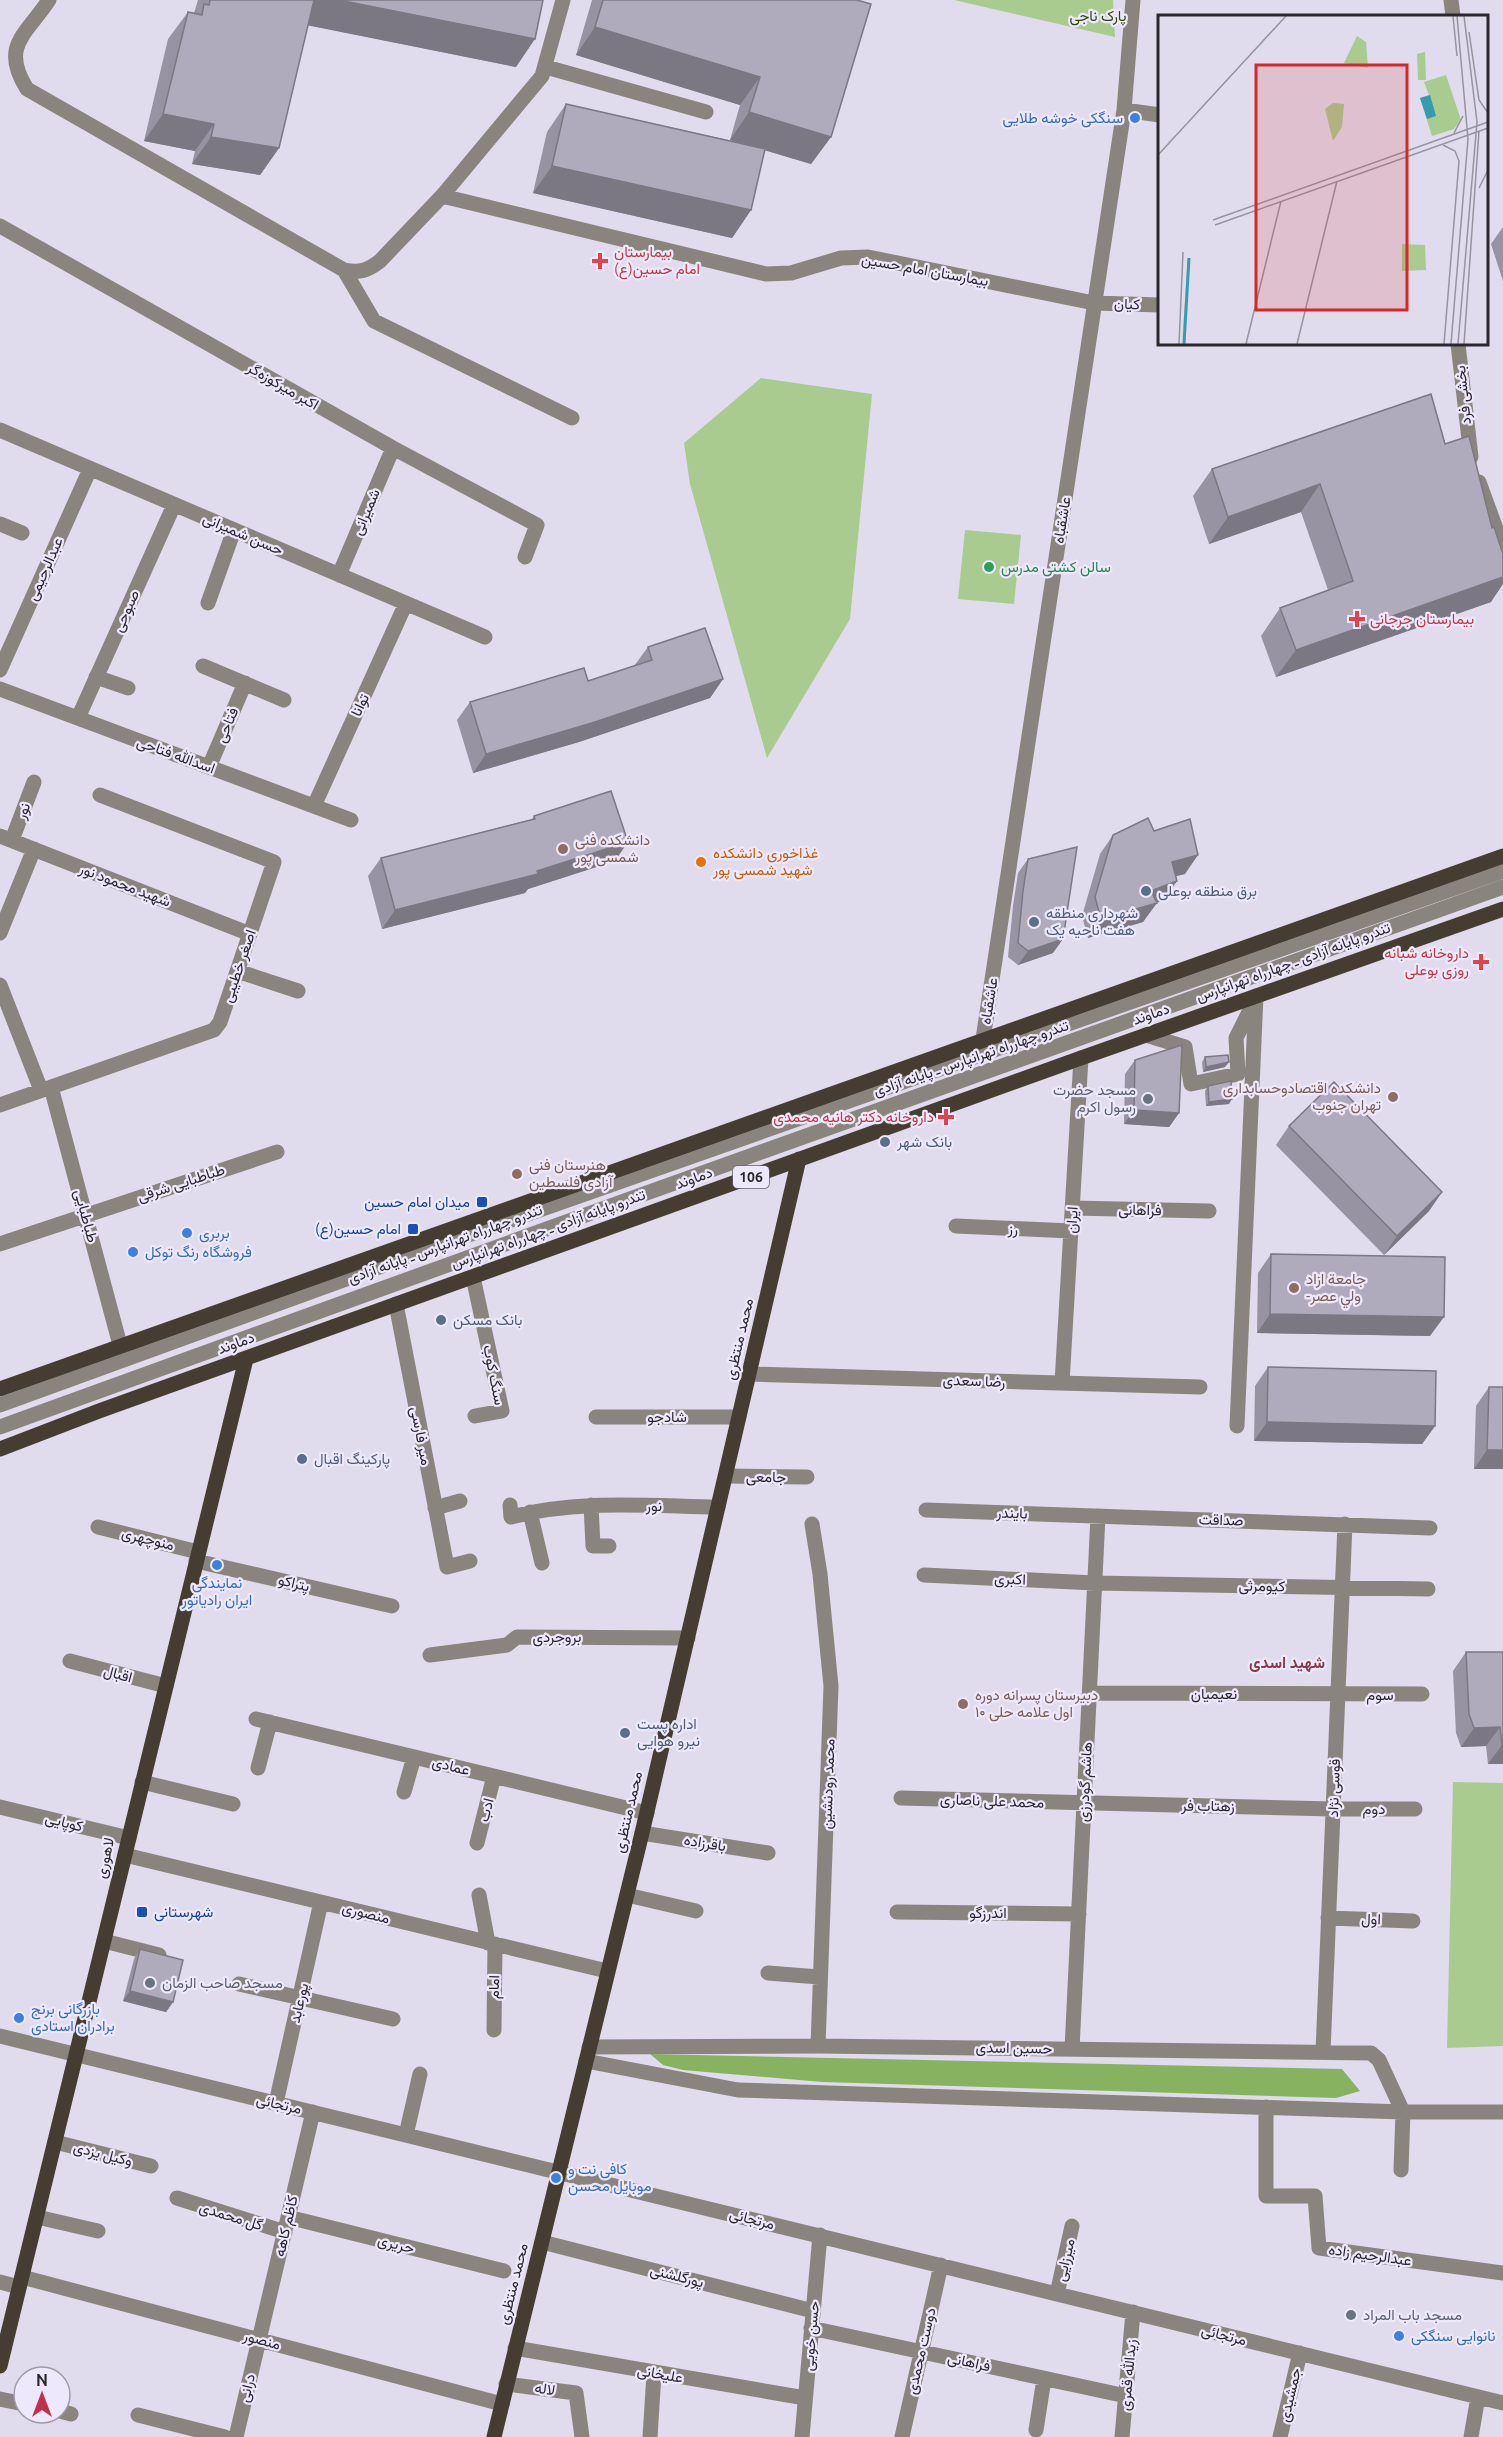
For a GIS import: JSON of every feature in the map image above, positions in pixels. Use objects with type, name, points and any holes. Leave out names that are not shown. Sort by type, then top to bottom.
[{"type":"main road","points":[[0,1389],[1503,856]]},
{"type":"main road","name":"دماوند","points":[[0,1449],[799,1159],[1503,909]]},
{"type":"main road","name":"محمد منتظری","points":[[494,2437],[647,1813],[799,1159]]},
{"type":"main road","name":"لاهوری","points":[[0,2366],[246,1359]]},
{"type":"street","points":[[49,0],[39,15],[12,36],[4,48],[5,64],[15,80],[344,270],[358,273],[368,270],[380,261],[441,196],[542,76],[563,0]]},
{"type":"street","name":"عاشقباه","points":[[983,1039],[1124,110],[1133,0]]},
{"type":"street","points":[[1451,0],[1453,15]]},
{"type":"street","points":[[546,67],[706,112]]},
{"type":"street","points":[[1124,110],[1158,115]]},
{"type":"street","name":"بیمارستان امام حسین","points":[[441,196],[766,274],[791,273],[841,258],[868,257],[1094,303]]},
{"type":"street","name":"اکبر میرکوزه‌گر","points":[[0,226],[393,448],[537,525],[525,557]]},
{"type":"street","points":[[344,270],[374,321],[572,418]]},
{"type":"street","name":"کیان","points":[[1094,303],[1158,305]]},
{"type":"street","name":"بخشی فرد","points":[[1458,345],[1470,455],[1503,548]]},
{"type":"street","name":"حسن شمیرانی","points":[[0,430],[485,637]]},
{"type":"street","name":"شمیرانی","points":[[339,575],[393,448]]},
{"type":"street","name":"عبدالرحیمی","points":[[0,670],[90,469]]},
{"type":"street","name":"صبوحی","points":[[78,718],[174,505]]},
{"type":"street","points":[[0,524],[22,533]]},
{"type":"street","points":[[208,603],[234,530]]},
{"type":"street","name":"توانا","points":[[314,806],[406,603]]},
{"type":"street","points":[[203,666],[284,700]]},
{"type":"street","points":[[96,677],[128,688]]},
{"type":"street","name":"فتاحی","points":[[209,767],[245,683]]},
{"type":"street","name":"اسدالله فتاحی","points":[[0,689],[351,820]]},
{"type":"street","name":"نور","points":[[6,838],[34,782]]},
{"type":"street","name":"اصغر خطیبی","points":[[0,1105],[214,1030],[220,1022],[274,862],[100,795]]},
{"type":"street","name":"شهید محمود نور","points":[[6,838],[250,934]]},
{"type":"street","points":[[0,933],[34,849]]},
{"type":"street","name":"تندرو چهارراه تهرانپارس ـ پایانه آزادی","points":[[0,1405],[445,1243],[1503,871]]},
{"type":"street","name":"تندرو پایانه آزادی ـ چهارراه تهرانپارس","points":[[0,1427],[1503,888]]},
{"type":"street","points":[[237,971],[298,991]]},
{"type":"street","name":"طباطبایی","points":[[0,985],[46,1089],[85,1215],[120,1345]]},
{"type":"street","points":[[1146,1035],[1185,1047],[1191,1084],[1238,1074],[1236,1038],[1256,996]]},
{"type":"street","points":[[1237,1426],[1256,996]]},
{"type":"street","name":"ایران","points":[[1062,1383],[1081,1058]]},
{"type":"street","name":"طباطبایی شرقی","points":[[0,1244],[277,1152]]},
{"type":"street","name":"فراهانی","points":[[1072,1208],[1209,1211]]},
{"type":"street","name":"رز","points":[[956,1226],[1071,1231]]},
{"type":"street","name":"سنگ کوب","points":[[473,1277],[502,1411],[475,1416]]},
{"type":"street","name":"میر فارسی","points":[[396,1304],[447,1567],[470,1561]]},
{"type":"street","name":"رضا سعدی","points":[[749,1374],[1200,1387]]},
{"type":"street","name":"شادجو","points":[[596,1417],[739,1417]]},
{"type":"street","name":"جامعی","points":[[726,1476],[807,1477]]},
{"type":"street","points":[[435,1508],[460,1501]]},
{"type":"street","points":[[510,1505],[511,1517],[530,1512],[542,1563]]},
{"type":"street","points":[[591,1505],[592,1546],[609,1546]]},
{"type":"street","name":"نور","points":[[530,1512],[591,1505],[718,1507]]},
{"type":"street","name":"بایندر","points":[[926,1510],[1098,1516]]},
{"type":"street","name":"صداقت","points":[[1098,1516],[1430,1528]]},
{"type":"street","name":"هاشم گودرزی","points":[[1072,2049],[1098,1516]]},
{"type":"street","name":"محمد رودنشین","points":[[812,1524],[820,1574],[831,1686],[818,2046]]},
{"type":"street","name":"قوسی نژاد","points":[[1323,2052],[1345,1524]]},
{"type":"street","name":"منوچهری","points":[[98,1527],[197,1556]]},
{"type":"street","name":"پتراکو","points":[[197,1556],[392,1606]]},
{"type":"street","name":"اکبری","points":[[924,1575],[1095,1583]]},
{"type":"street","name":"کیومرثی","points":[[1095,1583],[1428,1589]]},
{"type":"street","name":"بروجردی","points":[[430,1655],[507,1645],[517,1636],[688,1638]]},
{"type":"street","name":"اقبال","points":[[70,1661],[166,1686]]},
{"type":"street","name":"نعیمیان","points":[[1090,1693],[1337,1695]]},
{"type":"street","name":"سوم","points":[[1337,1695],[1422,1694]]},
{"type":"street","name":"عمادی","points":[[258,1768],[263,1721],[647,1813]]},
{"type":"street","points":[[404,1792],[414,1757]]},
{"type":"street","name":"ادب","points":[[477,1843],[494,1776]]},
{"type":"street","points":[[142,1782],[233,1804]]},
{"type":"street","name":"محمد علی ناصاری","points":[[901,1798],[1084,1804]]},
{"type":"street","name":"زهتاب فر","points":[[1084,1804],[1333,1809]]},
{"type":"street","name":"کوپایی","points":[[0,1807],[129,1838]]},
{"type":"street","name":"دوم","points":[[1333,1809],[1415,1809]]},
{"type":"street","name":"باقرزاده","points":[[642,1833],[768,1853]]},
{"type":"street","name":"منصوری","points":[[125,1855],[607,1971]]},
{"type":"street","name":"امام","points":[[480,1895],[492,1943],[494,2030]]},
{"type":"street","points":[[627,1895],[696,1911]]},
{"type":"street","name":"پورعابد","points":[[276,2103],[321,1902]]},
{"type":"street","name":"اندرزگو","points":[[897,1912],[1079,1914]]},
{"type":"street","name":"اول","points":[[1328,1918],[1413,1921]]},
{"type":"street","points":[[104,1941],[177,1960]]},
{"type":"street","points":[[768,1973],[819,1977]]},
{"type":"street","points":[[239,1984],[393,2019]]},
{"type":"street","name":"مرتجائی","points":[[0,2036],[1503,2403]]},
{"type":"street","name":"حسین اسدی","points":[[588,2054],[818,2046],[1371,2053],[1379,2060],[1403,2112]]},
{"type":"street","points":[[588,2054],[738,2090],[1403,2112],[1503,2112]]},
{"type":"street","points":[[406,2135],[420,2074]]},
{"type":"street","name":"عبدالرحیم زاده","points":[[1266,2107],[1266,2196],[1315,2196],[1319,2248],[1503,2273]]},
{"type":"street","name":"کاظم کاهه","points":[[259,2340],[313,2112]]},
{"type":"street","points":[[1401,2170],[1403,2112]]},
{"type":"street","name":"وکیل یزدی","points":[[55,2142],[151,2166]]},
{"type":"street","name":"گل محمدی","points":[[177,2198],[287,2224]]},
{"type":"street","points":[[37,2217],[98,2231]]},
{"type":"street","name":"حریری","points":[[287,2224],[504,2271]]},
{"type":"street","name":"میرزایی","points":[[1057,2294],[1072,2226]]},
{"type":"street","name":"حسن خویی","points":[[802,2437],[820,2235]]},
{"type":"street","name":"پورگلشنی","points":[[542,2242],[813,2311]]},
{"type":"street","name":"دوست محمدی","points":[[902,2437],[941,2265]]},
{"type":"street","name":"منصور","points":[[0,2282],[21,2282],[259,2340],[502,2403]]},
{"type":"street","name":"زیدالله قمری","points":[[1122,2437],[1133,2312]]},
{"type":"street","name":"فراهانی","points":[[811,2328],[1126,2396]]},
{"type":"street","name":"درانی","points":[[236,2437],[259,2340]]},
{"type":"street","name":"علیخانی","points":[[515,2348],[654,2374],[805,2398]]},
{"type":"street","name":"جمشیدی","points":[[1280,2437],[1300,2353]]},
{"type":"street","points":[[650,2437],[654,2374]]},
{"type":"street","points":[[1036,2430],[1044,2379]]},
{"type":"street","name":"لاله","points":[[507,2384],[576,2393],[582,2437]]},
{"type":"street","points":[[1471,2437],[1478,2397]]},
{"type":"street","points":[[138,2415],[225,2437]]},
{"type":"green space","name":"پارک ناجی","points":[[954,0],[1113,0],[1115,37]]},
{"type":"green space","points":[[761,378],[872,394],[850,619],[767,758],[690,484],[684,443]]},
{"type":"green space","name":"سالن کشتی مدرس","points":[[965,530],[1021,535],[1014,604],[958,599]]},
{"type":"green space","points":[[1453,1782],[1503,1783],[1503,2046],[1447,2048]]},
{"type":"green space","points":[[650,2054],[1342,2069],[1360,2091],[1336,2098],[822,2082],[683,2070],[663,2065]]},
{"type":"building","points":[[210,0],[314,0],[279,148],[211,137],[214,124],[163,114],[188,12],[202,15],[204,4],[209,5]]},
{"type":"building","points":[[339,0],[543,0],[535,39]]},
{"type":"building","points":[[603,0],[857,0],[871,4],[831,137],[749,112],[760,77],[595,27]]},
{"type":"building","points":[[566,104],[765,149],[751,210],[552,166]]},
{"type":"building","points":[[1431,394],[1445,444],[1469,436],[1492,528],[1494,527],[1503,554],[1503,577],[1296,650],[1280,608],[1353,581],[1320,484],[1228,517],[1212,469]]},
{"type":"building","points":[[705,628],[723,679],[592,723],[486,754],[470,702],[584,668],[588,681],[652,660],[648,647]]},
{"type":"building","points":[[611,791],[628,842],[537,871],[538,874],[395,910],[381,858],[535,819],[534,816]]},
{"type":"building","points":[[1148,818],[1154,831],[1190,819],[1198,855],[1172,862],[1177,881],[1151,891],[1157,903],[1101,919],[1095,897],[1113,835]]},
{"type":"building","points":[[1077,847],[1063,939],[1028,951],[1018,943],[1028,859]]},
{"type":"building","name":"مسجد حضرت رسول اکرم","points":[[1182,1045],[1179,1113],[1134,1110],[1135,1060]]},
{"type":"building","points":[[1228,1055],[1229,1062],[1206,1067],[1205,1057]]},
{"type":"building","points":[[1231,1081],[1232,1099],[1209,1102],[1208,1086]]},
{"type":"building","points":[[1334,1082],[1442,1192],[1397,1236],[1289,1126]]},
{"type":"building","points":[[1271,1254],[1445,1257],[1444,1317],[1270,1314]]},
{"type":"building","points":[[1268,1367],[1436,1371],[1435,1426],[1267,1422]]},
{"type":"building","points":[[1489,1387],[1503,1387],[1503,1450],[1487,1450]]},
{"type":"building","points":[[1466,1652],[1503,1652],[1503,1745],[1500,1727],[1474,1728],[1469,1714]]},
{"type":"building","name":"مسجد صاحب الزمان","points":[[140,1949],[183,1960],[173,2002],[130,1991]]},
{"type":"place","name":"سنگکی خوشه طلایی","points":[[1135,118]]},
{"type":"place","name":"بیمارستان امام حسین(ع)","points":[[600,261]]},
{"type":"place","name":"سالن کشتی مدرس","points":[[989,567]]},
{"type":"place","name":"بیمارستان جرجانی","points":[[1357,619]]},
{"type":"place","name":"دانشکده فنی شمسی پور","points":[[563,849]]},
{"type":"place","name":"غذاخوری دانشکده شهید شمسی پور","points":[[701,862]]},
{"type":"place","name":"برق منطقه بوعلی","points":[[1146,891]]},
{"type":"place","name":"شهرداری منطقه هفت ناحیه یک","points":[[1034,922]]},
{"type":"place","name":"داروخانه شبانه روزی بوعلی","points":[[1481,962]]},
{"type":"place","name":"دانشکده اقتصادوحسابداری تهران جنوب","points":[[1393,1097]]},
{"type":"place","name":"مسجد حضرت رسول اکرم","points":[[1148,1099]]},
{"type":"place","name":"داروخانه دکتر هانیه محمدی","points":[[946,1117]]},
{"type":"place","name":"بانک شهر","points":[[885,1142]]},
{"type":"place","name":"هنرستان فنی آزادی فلسطین","points":[[517,1174]]},
{"type":"place","name":"میدان امام حسین","points":[[482,1202]]},
{"type":"place","name":"امام حسين(ع)","points":[[413,1229]]},
{"type":"place","name":"بربری","points":[[187,1233]]},
{"type":"place","name":"فروشگاه رنگ توکل","points":[[133,1252]]},
{"type":"place","name":"جامعة ازاد -ولي عصر","points":[[1294,1288]]},
{"type":"place","name":"بانک مسکن","points":[[441,1320]]},
{"type":"place","name":"پارکینگ اقبال","points":[[302,1459]]},
{"type":"place","name":"نمایندگی ایران رادیاتور","points":[[217,1565]]},
{"type":"place","name":"دبیرستان پسرانه دوره اول علامه حلی ۱۰","points":[[963,1704]]},
{"type":"place","name":"اداره پست نیرو هوایی","points":[[625,1733]]},
{"type":"place","name":"شهرستانی","points":[[142,1912]]},
{"type":"place","name":"مسجد صاحب الزمان","points":[[150,1983]]},
{"type":"place","name":"بازرگانی برنج برادران استادی","points":[[19,2018]]},
{"type":"place","name":"کافی نت و موبایل محسن","points":[[556,2178]]},
{"type":"place","name":"مسجد باب المراد","points":[[1351,2315]]},
{"type":"place","name":"نانوایی سنگکی","points":[[1399,2336]]},
{"type":"district","name":"شهید اسدی","points":[[1287,1662]]}]
